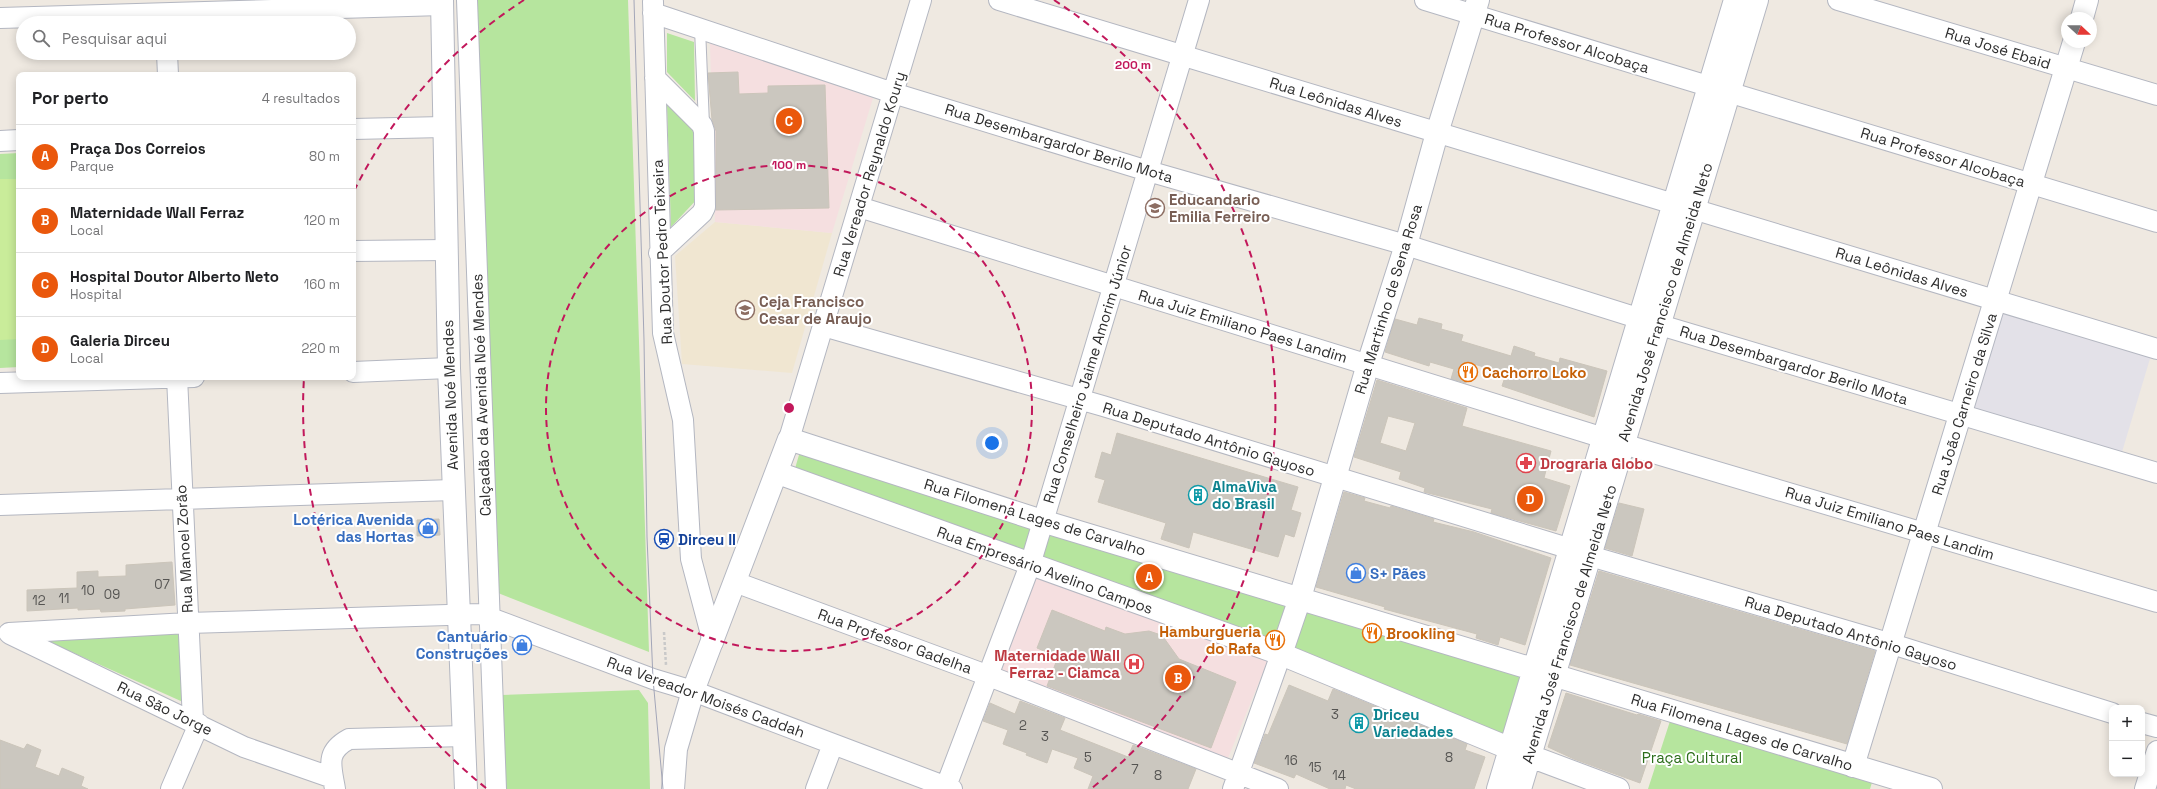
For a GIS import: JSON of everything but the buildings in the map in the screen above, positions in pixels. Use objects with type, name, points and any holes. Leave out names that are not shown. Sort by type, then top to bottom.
[{"type":"street","name":"Calçadão da Avenida Noé Mendes","points":[[467,0],[496,789]]},
{"type":"street","name":"Rua Vereador Reynaldo Koury","points":[[789,439],[921,0]]},
{"type":"street","name":"Rua Leônidas Alves","points":[[998,0],[2157,349]]},
{"type":"street","name":"Rua Conselheiro Jaime Amorim Júnior","points":[[948,788],[1030,565],[1199,0]]},
{"type":"street","name":"Rua Professor Alcobaça","points":[[1425,0],[1476,7],[1718,89],[2157,222]]},
{"type":"street","name":"Avenida José Francisco de Almeida Neto","points":[[1520,789],[1521,752],[1718,89],[1735,0]]},
{"type":"street","name":"Avenida José Francisco de Almeida Neto","points":[[1718,89],[1757,0]]},
{"type":"street","name":"Rua José Ebaid","points":[[1838,0],[2157,95]]},
{"type":"street","points":[[2084,12],[2087,0]]},
{"type":"street","points":[[55,16],[442,2]]},
{"type":"street","name":"Avenida Noé Mendes","points":[[442,2],[449,368],[466,789]]},
{"type":"street","name":"Rua Desembargardor Berilo Mota","points":[[653,6],[700,28],[893,93],[1148,170],[1406,245],[1650,322],[2157,473]]},
{"type":"street","name":"Rua Doutor Pedro Teixeira","points":[[653,6],[659,253],[663,333],[683,420],[691,559],[713,642]]},
{"type":"street","name":"Rua Martinho de Sena Rosa","points":[[1281,654],[1300,598],[1368,364],[1406,245],[1437,133],[1476,7]]},
{"type":"street","points":[[0,18],[16,17]]},
{"type":"street","name":"Rua João Carneiro da Silva","points":[[1854,766],[2072,48]]},
{"type":"street","points":[[167,60],[168,72]]},
{"type":"street","points":[[655,78],[698,120],[704,131],[705,208],[702,213],[659,253]]},
{"type":"street","points":[[356,129],[444,126]]},
{"type":"street","points":[[0,141],[16,140]]},
{"type":"street","name":"Rua Juiz Emiliano Paes Landim","points":[[859,207],[1614,441],[2157,602]]},
{"type":"street","points":[[356,251],[447,250]]},
{"type":"street","name":"Rua Deputado Antônio Gayoso","points":[[823,326],[1079,400],[1580,552],[1892,644],[2109,712]]},
{"type":"street","points":[[356,372],[449,368]]},
{"type":"street","points":[[0,383],[92,380]]},
{"type":"street","name":"Rua Manoel Zorão","points":[[183,380],[182,500],[188,623],[196,722]]},
{"type":"street","points":[[673,789],[676,750],[693,691],[778,473],[789,439]]},
{"type":"street","name":"Rua Filomena Lages de Carvalho","points":[[789,439],[1042,521],[1544,671],[1931,789]]},
{"type":"street","name":"Rua Empresário Avelino Campos","points":[[778,473],[1030,565],[1281,654],[1521,752],[1618,789]]},
{"type":"street","points":[[0,505],[453,490]]},
{"type":"street","name":"Rua Professor Gadelha","points":[[735,582],[989,676],[1237,781],[1278,789]]},
{"type":"street","name":"Rua Vereador Moisés Caddah","points":[[4,631],[188,623],[480,614],[489,616],[653,679],[693,691],[948,788]]},
{"type":"street","name":"Rua São Jorge","points":[[4,631],[196,722],[244,747],[334,784]]},
{"type":"street","points":[[1237,781],[1281,654]]},
{"type":"street","points":[[171,789],[196,722]]},
{"type":"street","points":[[2145,723],[2157,727]]},
{"type":"street","points":[[334,784],[332,764],[335,748],[349,739],[464,736]]},
{"type":"street","points":[[816,789],[833,744]]},
{"type":"street","points":[[2145,789],[2157,751]]},
{"type":"street","name":"Avenida José Francisco de Almeida Neto","points":[[1498,789],[1521,752]]},
{"type":"lane","points":[[700,28],[704,131]]},
{"type":"path","points":[[664,632],[665,660]]},
{"type":"shaded area","points":[[710,43],[873,98],[832,233],[715,222]]},
{"type":"shaded area","name":"Ceja Francisco Cesar de Araujo","points":[[715,222],[832,233],[792,373],[682,364],[675,256]]},
{"type":"shaded area","points":[[1997,305],[2152,352],[2122,452],[1967,406]]},
{"type":"shaded area","name":"Maternidade Wall Ferraz - Ciamca","points":[[1036,573],[1268,660],[1228,758],[1000,669]]},
{"type":"green space","points":[[477,0],[628,0],[649,652],[498,593]]},
{"type":"green space","points":[[667,33],[694,42],[695,101],[667,72]]},
{"type":"green space","points":[[667,105],[695,131],[699,197],[671,227]]},
{"type":"green space","points":[[16,153],[16,367],[0,368],[0,154]]},
{"type":"green space","points":[[0,179],[16,179],[16,339],[0,340]]},
{"type":"green space","points":[[801,448],[1529,674],[1508,740],[794,472]]},
{"type":"green space","points":[[181,631],[183,702],[38,637]]},
{"type":"green space","points":[[639,690],[648,703],[650,789],[504,789],[501,695]]},
{"type":"green space","name":"Praça Cultural","points":[[1671,718],[1873,779],[1870,789],[1648,789]]},
{"type":"tram line","points":[[634,0],[644,340],[647,537],[653,679],[663,789]]},
{"type":"place","name":"Hospital Doutor Alberto Neto","points":[[789,121]]},
{"type":"place","name":"Educandario Emilia Ferreiro","points":[[1155,208]]},
{"type":"place","name":"Ceja Francisco Cesar de Araujo","points":[[745,310]]},
{"type":"place","name":"Cachorro Loko","points":[[1468,372]]},
{"type":"place","name":"Drograria Globo","points":[[1526,463]]},
{"type":"place","name":"AlmaViva do Brasil","points":[[1198,495]]},
{"type":"place","name":"Galeria Dirceu","points":[[1530,499]]},
{"type":"place","name":"Lotérica Avenida das Hortas","points":[[428,528]]},
{"type":"place","name":"Dirceu II","points":[[664,539]]},
{"type":"place","name":"S+ Pães","points":[[1356,573]]},
{"type":"place","name":"Praça Dos Correios","points":[[1149,577]]},
{"type":"place","name":"Brookling","points":[[1372,633]]},
{"type":"place","name":"Hamburgueria do Rafa","points":[[1275,640]]},
{"type":"place","name":"Cantuário Construções","points":[[522,645]]},
{"type":"place","name":"Maternidade Wall Ferraz - Ciamca","points":[[1134,664]]},
{"type":"place","name":"Maternidade Wall Ferraz","points":[[1178,678]]},
{"type":"place","name":"Driceu Variedades","points":[[1359,723]]}]
